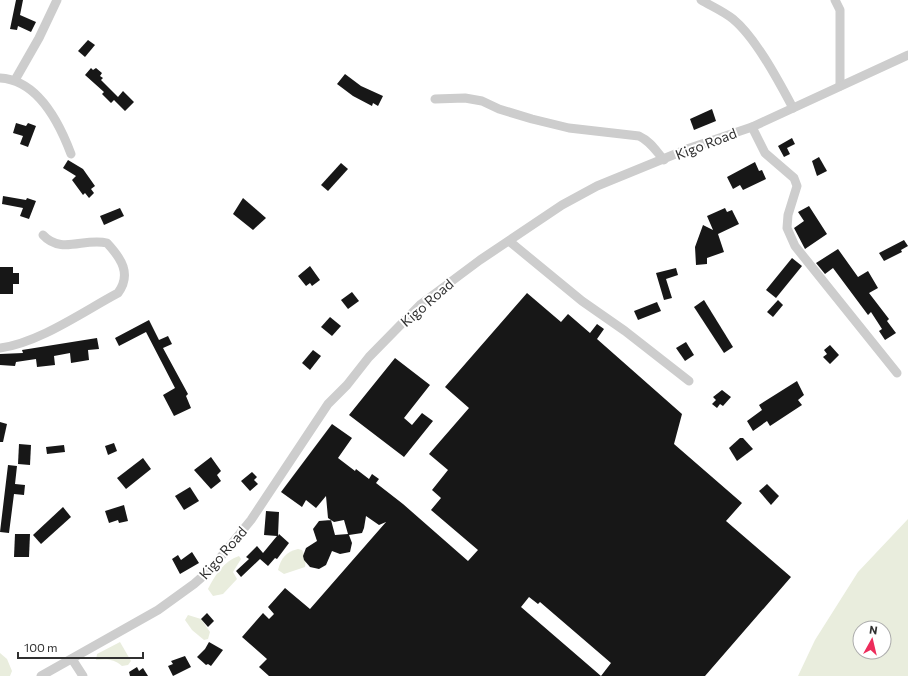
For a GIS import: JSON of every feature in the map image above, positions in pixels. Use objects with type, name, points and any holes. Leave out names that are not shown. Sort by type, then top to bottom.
[{"type":"street","points":[[15,80],[39,38],[57,0]]},
{"type":"street","points":[[701,0],[724,12],[743,29],[769,66],[793,108]]},
{"type":"street","points":[[836,0],[840,10],[840,86]]},
{"type":"street","name":"Kigo Road","points":[[41,676],[158,610],[194,584],[210,570],[252,520],[328,404],[369,357],[422,304],[509,240],[562,205],[596,186],[621,175],[664,160],[690,148],[752,127],[908,55]]},
{"type":"street","points":[[0,78],[15,80],[26,85],[38,95],[64,136],[71,154]]},
{"type":"street","points":[[435,99],[465,98],[482,101],[499,109],[532,120],[569,128],[639,136],[652,145],[664,160]]},
{"type":"street","points":[[752,127],[765,153],[794,178],[797,186],[788,215],[787,228],[795,246],[897,373]]},
{"type":"street","points":[[0,348],[16,345],[34,338],[118,293],[122,287],[124,267],[122,260],[107,243],[98,242],[60,245],[53,244],[44,235]]},
{"type":"street","points":[[509,240],[582,301],[625,331],[689,381]]},
{"type":"street","points":[[72,659],[83,676]]},
{"type":"green space","points":[[908,519],[908,676],[798,676],[815,640],[858,572]]},
{"type":"green space","points":[[298,549],[302,550],[306,558],[305,567],[284,574],[278,570],[285,556]]},
{"type":"green space","points":[[239,556],[241,559],[233,572],[237,579],[223,594],[213,596],[208,589],[220,569],[229,561]]},
{"type":"green space","points":[[188,615],[201,619],[210,632],[208,639],[204,640],[192,630],[185,620]]},
{"type":"green space","points":[[120,642],[131,661],[128,665],[122,666],[110,660],[96,660],[97,654]]},
{"type":"green space","points":[[0,653],[7,659],[12,671],[10,676],[0,676]]},
{"type":"building","points":[[16,0],[23,0],[20,15],[36,22],[31,32],[18,26],[17,30],[10,29]]},
{"type":"building","points":[[88,40],[95,45],[85,57],[78,51]]},
{"type":"building","points":[[91,68],[93,70],[96,68],[102,73],[100,76],[103,78],[101,80],[118,97],[123,91],[134,102],[125,111],[114,100],[111,103],[102,94],[104,92],[85,75]]},
{"type":"building","points":[[345,74],[361,86],[383,96],[378,106],[373,103],[372,106],[353,96],[337,84]]},
{"type":"building","points":[[712,109],[716,121],[694,130],[690,119]]},
{"type":"building","points":[[16,123],[26,126],[28,123],[36,126],[28,147],[20,144],[23,136],[13,133]]},
{"type":"building","points":[[792,138],[795,144],[787,148],[790,154],[784,157],[778,146]]},
{"type":"building","points":[[819,157],[827,171],[817,176],[812,161]]},
{"type":"building","points":[[68,160],[83,169],[95,186],[91,189],[94,193],[89,198],[85,193],[83,195],[72,180],[76,176],[63,168]]},
{"type":"building","points":[[755,162],[759,171],[762,170],[766,179],[743,190],[740,185],[733,189],[727,177]]},
{"type":"building","points":[[341,163],[348,169],[328,191],[321,185]]},
{"type":"building","points":[[3,196],[26,200],[27,198],[36,201],[29,219],[20,216],[23,208],[2,204]]},
{"type":"building","points":[[243,198],[266,218],[253,230],[233,214]]},
{"type":"building","points":[[809,206],[827,234],[805,249],[794,228],[804,221],[798,212]]},
{"type":"building","points":[[120,208],[124,216],[104,225],[100,216]]},
{"type":"building","points":[[725,208],[727,212],[732,210],[739,224],[718,234],[724,252],[707,258],[707,264],[696,265],[695,247],[703,225],[713,230],[707,216]]},
{"type":"building","points":[[904,240],[908,246],[901,250],[902,252],[884,261],[879,253]]},
{"type":"building","points":[[838,249],[858,277],[868,271],[878,288],[869,293],[889,319],[887,321],[896,333],[885,340],[879,331],[882,329],[871,312],[868,315],[833,268],[825,274],[816,263]]},
{"type":"building","points":[[792,258],[802,266],[776,298],[766,290]]},
{"type":"building","points":[[310,266],[320,280],[312,286],[310,283],[306,286],[298,276]]},
{"type":"building","points":[[0,267],[13,267],[13,273],[19,273],[19,284],[13,284],[13,294],[0,294]]},
{"type":"building","points":[[676,268],[678,275],[666,279],[672,298],[664,300],[656,273]]},
{"type":"building","points":[[352,292],[359,301],[348,309],[341,300]]},
{"type":"building","points":[[527,293],[561,322],[568,314],[590,333],[597,324],[604,329],[597,339],[682,414],[674,444],[742,503],[726,521],[791,577],[705,676],[601,676],[269,676],[259,667],[267,659],[242,637],[263,613],[269,619],[274,614],[268,607],[285,588],[310,609],[386,522],[379,525],[366,516],[362,533],[349,535],[352,543],[350,552],[340,554],[332,551],[326,565],[319,569],[310,567],[304,560],[303,556],[306,548],[317,541],[313,529],[319,521],[331,520],[328,518],[326,496],[316,508],[306,500],[302,507],[281,492],[332,424],[352,438],[338,458],[355,471],[356,469],[369,479],[372,474],[379,479],[376,483],[403,504],[468,561],[478,550],[431,510],[441,498],[432,490],[448,470],[429,454],[469,408],[445,387]],"holes":[[[331,520],[334,522],[344,520],[348,534],[335,535]],[[529,597],[538,604],[540,602],[611,663],[601,676],[521,607]]]},
{"type":"building","points":[[704,300],[733,347],[724,353],[694,307]]},
{"type":"building","points":[[778,300],[783,305],[773,317],[767,312]]},
{"type":"building","points":[[657,302],[661,311],[638,320],[634,311]]},
{"type":"building","points":[[330,317],[341,326],[332,336],[321,327]]},
{"type":"building","points":[[149,320],[159,340],[168,336],[172,344],[163,348],[188,394],[186,396],[191,408],[174,416],[163,395],[175,388],[146,332],[119,346],[115,338]]},
{"type":"building","points":[[97,338],[99,349],[88,350],[89,360],[71,363],[70,353],[54,356],[55,365],[37,367],[36,359],[16,362],[15,366],[0,365],[0,354],[23,353],[22,350]]},
{"type":"building","points":[[686,342],[694,355],[685,361],[676,348]]},
{"type":"building","points":[[830,345],[839,355],[830,364],[823,357],[827,354],[824,350]]},
{"type":"building","points":[[313,350],[321,356],[310,370],[302,363]]},
{"type":"building","points":[[395,358],[430,385],[404,418],[412,425],[422,413],[433,421],[404,457],[349,415]]},
{"type":"building","points":[[797,381],[804,395],[798,400],[802,405],[770,426],[767,421],[753,431],[747,421],[762,410],[759,405]]},
{"type":"building","points":[[722,390],[731,397],[723,406],[720,404],[717,408],[712,404],[716,400],[713,397]]},
{"type":"building","points":[[0,422],[7,424],[3,442],[0,442]]},
{"type":"building","points":[[740,438],[743,438],[753,449],[737,461],[729,448]]},
{"type":"building","points":[[114,443],[117,451],[108,455],[105,446]]},
{"type":"building","points":[[19,444],[31,445],[30,465],[18,464]]},
{"type":"building","points":[[64,445],[65,452],[47,454],[46,447]]},
{"type":"building","points":[[211,457],[221,471],[217,475],[221,481],[211,489],[194,470]]},
{"type":"building","points":[[143,458],[151,469],[126,489],[117,478]]},
{"type":"building","points":[[8,465],[17,466],[15,484],[25,485],[24,495],[14,494],[9,533],[0,532]]},
{"type":"building","points":[[252,472],[257,477],[254,480],[258,484],[250,491],[241,481]]},
{"type":"building","points":[[767,484],[779,496],[771,505],[759,491]]},
{"type":"building","points":[[190,487],[199,501],[184,510],[175,496]]},
{"type":"building","points":[[124,505],[128,521],[119,523],[118,520],[109,523],[105,511]]},
{"type":"building","points":[[63,507],[71,517],[41,544],[33,535]]},
{"type":"building","points":[[266,511],[279,512],[278,536],[279,534],[289,543],[277,559],[275,558],[268,566],[260,559],[241,577],[236,571],[249,559],[246,557],[257,546],[263,553],[277,536],[264,535]]},
{"type":"building","points":[[15,534],[30,534],[29,557],[14,557]]},
{"type":"building","points":[[192,552],[199,563],[180,574],[172,559],[178,555],[181,560]]},
{"type":"building","points":[[207,613],[214,621],[208,627],[201,619]]},
{"type":"building","points":[[209,642],[223,650],[211,666],[208,664],[206,665],[197,657],[205,649]]},
{"type":"building","points":[[185,656],[191,667],[173,676],[168,666],[173,664],[171,661]]},
{"type":"building","points":[[137,667],[139,671],[143,668],[148,676],[130,676],[129,672]]}]
